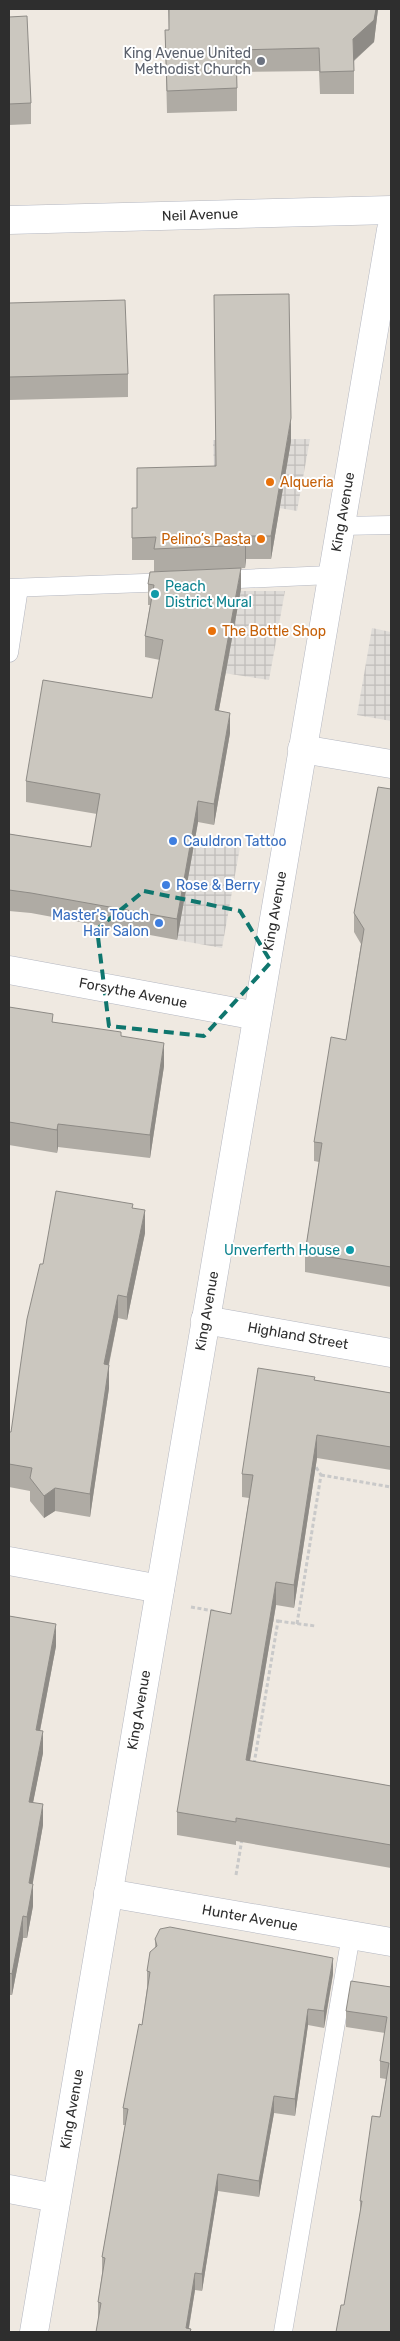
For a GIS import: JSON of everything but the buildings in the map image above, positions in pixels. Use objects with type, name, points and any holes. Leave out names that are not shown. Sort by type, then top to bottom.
[{"type":"street","name":"Neil Avenue","points":[[9,220],[391,210]]},
{"type":"street","name":"King Avenue","points":[[34,2332],[391,230]]},
{"type":"street","points":[[302,749],[391,764]]},
{"type":"street","name":"Forsythe Avenue","points":[[9,970],[256,1016]]},
{"type":"street","name":"Highland Street","points":[[205,1320],[391,1353]]},
{"type":"street","points":[[9,1561],[160,1589]]},
{"type":"street","name":"Hunter Avenue","points":[[108,1893],[391,1942]]},
{"type":"street","points":[[9,2189],[56,2198]]},
{"type":"lane","points":[[341,526],[391,525]]},
{"type":"lane","points":[[9,653],[14,588],[331,575]]},
{"type":"lane","points":[[284,2332],[351,1936]]},
{"type":"path","points":[[296,1624],[321,1475],[312,1462]]},
{"type":"path","points":[[321,1475],[391,1487]]},
{"type":"path","points":[[191,1607],[220,1612]]},
{"type":"path","points":[[268,1620],[315,1626]]},
{"type":"path","points":[[254,1768],[278,1621]]},
{"type":"path","points":[[236,1875],[242,1836]]},
{"type":"highlighted area","points":[[144,891],[240,911],[271,962],[204,1036],[109,1026],[97,929]]},
{"type":"shaded area","points":[[310,439],[297,511],[279,508],[214,468],[213,440]]},
{"type":"shaded area","points":[[240,591],[285,591],[269,680],[224,673]]},
{"type":"shaded area","points":[[372,628],[391,632],[391,721],[357,715]]},
{"type":"shaded area","points":[[194,839],[240,847],[222,948],[177,940]]},
{"type":"place","name":"King Avenue United Methodist Church","points":[[261,61]]},
{"type":"place","name":"Alqueria","points":[[270,482]]},
{"type":"place","name":"Pelino’s Pasta","points":[[261,539]]},
{"type":"place","name":"Peach District Mural","points":[[155,594]]},
{"type":"place","name":"The Bottle Shop","points":[[212,631]]},
{"type":"place","name":"Cauldron Tattoo","points":[[173,841]]},
{"type":"place","name":"Rose & Berry","points":[[166,885]]},
{"type":"place","name":"Master's Touch Hair Salon","points":[[159,923]]},
{"type":"place","name":"Unverferth House","points":[[350,1250]]}]
